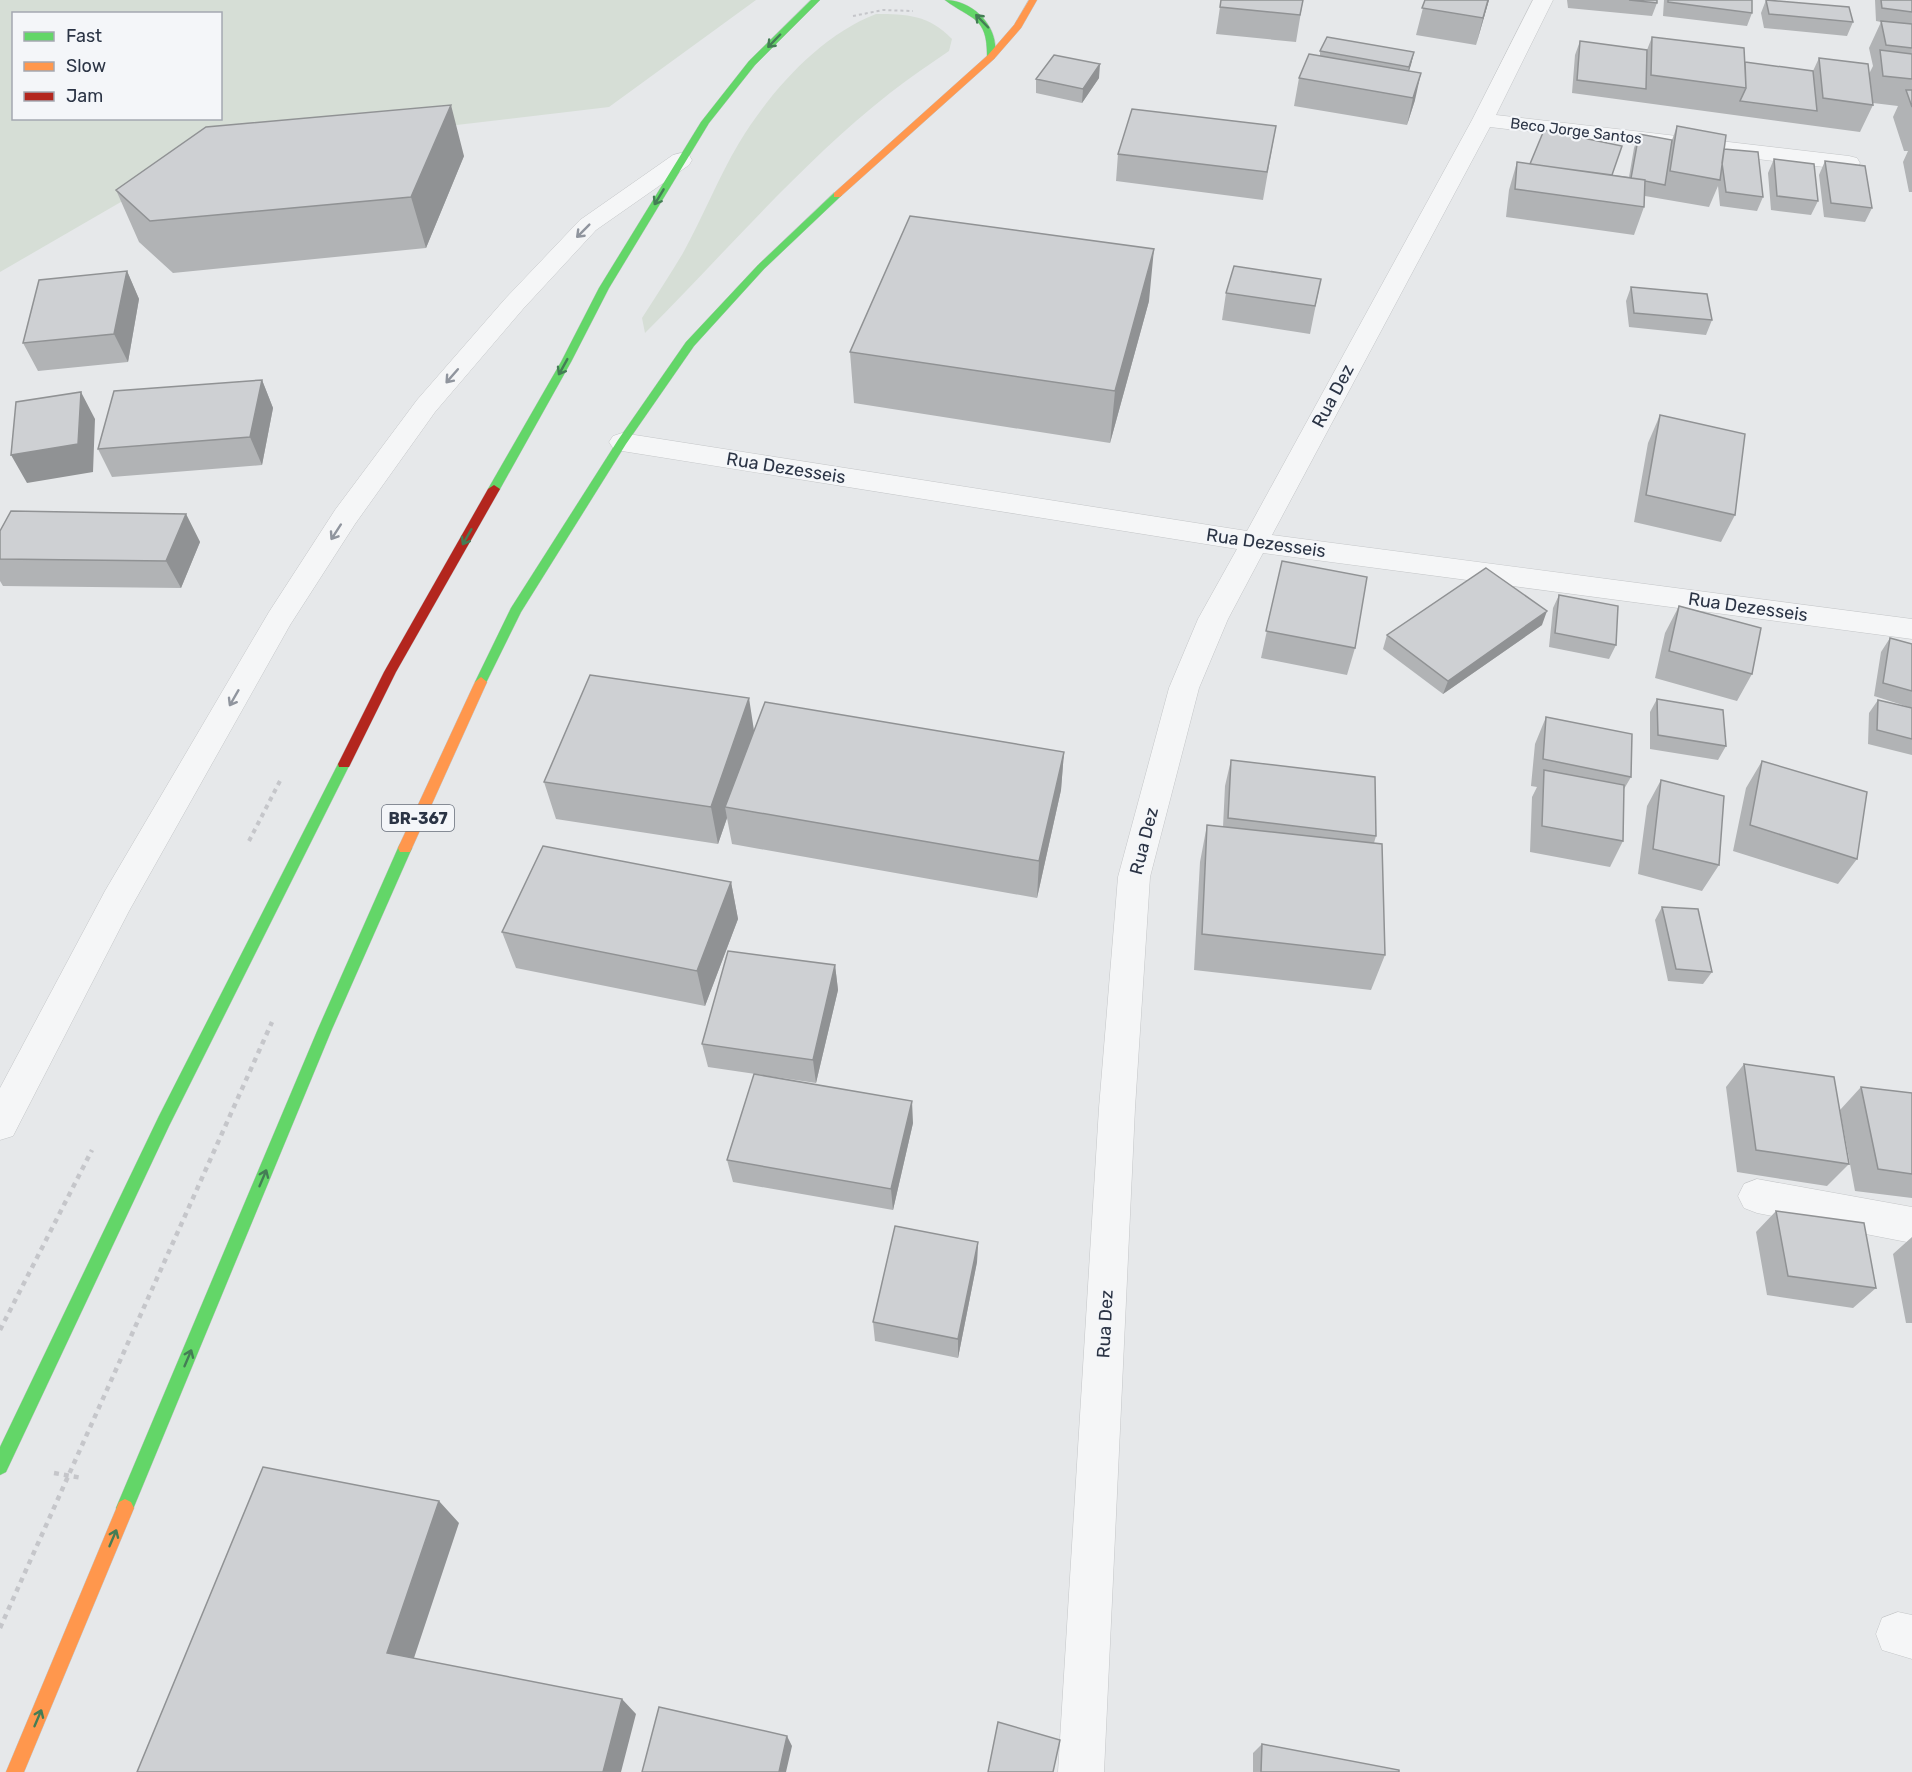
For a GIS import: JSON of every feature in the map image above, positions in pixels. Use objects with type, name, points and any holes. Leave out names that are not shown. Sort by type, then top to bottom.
[{"type":"main road","points":[[1,1464],[164,1121],[390,672],[566,362],[604,288],[705,122],[752,63],[803,10],[816,0]]},
{"type":"main road","points":[[803,10],[830,0]]},
{"type":"main road","points":[[949,0],[973,12],[988,25],[994,41],[991,57]]},
{"type":"main road","name":"BR-367","points":[[15,1772],[325,1029],[428,795],[515,611],[622,442],[690,344],[761,267],[869,165],[991,57],[1018,26],[1033,0]]},
{"type":"street","name":"Rua Dez","points":[[1081,1772],[1117,1108],[1134,877],[1184,688],[1213,619],[1483,120],[1543,0]]},
{"type":"street","name":"Beco Jorge Santos","points":[[1483,120],[1849,163]]},
{"type":"street","points":[[0,1124],[117,901],[279,619],[345,517],[426,406],[514,304],[588,225],[681,160]]},
{"type":"street","name":"Rua Dezesseis","points":[[622,442],[1255,542],[1912,629]]},
{"type":"street","points":[[1757,1196],[1912,1225]]},
{"type":"path","points":[[848,18],[864,11],[887,8],[923,14]]},
{"type":"path","points":[[1,1464],[134,1487]]},
{"type":"shaded area","points":[[0,0],[756,0],[609,107],[202,155],[0,272]]},
{"type":"shaded area","points":[[876,14],[908,16],[935,25],[952,39],[949,51],[890,93],[825,149],[645,333],[642,318],[683,253],[731,156],[765,104],[816,51],[835,36]]},
{"type":"building","points":[[1221,0],[1303,0],[1300,15],[1220,7]]},
{"type":"building","points":[[1425,0],[1488,0],[1483,18],[1422,8]]},
{"type":"building","points":[[1629,0],[1657,0],[1657,3]]},
{"type":"building","points":[[1668,0],[1752,0],[1752,13],[1668,2]]},
{"type":"building","points":[[1766,0],[1849,7],[1853,22],[1769,14]]},
{"type":"building","points":[[1881,0],[1912,0],[1912,12],[1882,8]]},
{"type":"building","points":[[1881,21],[1912,24],[1912,48],[1886,45]]},
{"type":"building","points":[[1327,37],[1414,52],[1409,67],[1320,51]]},
{"type":"building","points":[[1652,37],[1744,48],[1746,88],[1651,75]]},
{"type":"building","points":[[1580,41],[1647,50],[1646,89],[1577,80]]},
{"type":"building","points":[[1880,50],[1912,54],[1912,79],[1883,76]]},
{"type":"building","points":[[1309,54],[1421,73],[1413,98],[1299,78]]},
{"type":"building","points":[[1054,55],[1100,64],[1083,89],[1036,79]]},
{"type":"building","points":[[1819,58],[1868,64],[1873,105],[1823,98]]},
{"type":"building","points":[[1745,62],[1813,71],[1817,111],[1740,101],[1746,88]]},
{"type":"building","points":[[1906,90],[1912,90],[1912,107]]},
{"type":"building","points":[[451,105],[411,197],[150,221],[116,190],[206,127]]},
{"type":"building","points":[[1132,109],[1276,126],[1267,172],[1118,154]]},
{"type":"building","points":[[1677,126],[1726,135],[1720,180],[1670,171]]},
{"type":"building","points":[[1544,130],[1622,146],[1612,175],[1530,164]]},
{"type":"building","points":[[1639,134],[1672,140],[1665,185],[1631,178]]},
{"type":"building","points":[[1724,149],[1758,152],[1763,197],[1726,192],[1722,163]]},
{"type":"building","points":[[1774,159],[1814,164],[1818,201],[1777,196]]},
{"type":"building","points":[[1825,161],[1865,166],[1872,208],[1831,203]]},
{"type":"building","points":[[1517,162],[1645,180],[1644,207],[1515,189]]},
{"type":"building","points":[[910,216],[1154,249],[1115,391],[850,352]]},
{"type":"building","points":[[1234,266],[1321,279],[1315,306],[1226,293]]},
{"type":"building","points":[[127,271],[114,334],[23,343],[39,280]]},
{"type":"building","points":[[1631,287],[1707,294],[1712,320],[1634,313]]},
{"type":"building","points":[[262,380],[250,437],[98,449],[114,391]]},
{"type":"building","points":[[81,392],[78,444],[11,455],[16,402]]},
{"type":"building","points":[[1660,415],[1745,434],[1735,515],[1646,495]]},
{"type":"building","points":[[11,511],[186,514],[166,561],[0,559],[0,531]]},
{"type":"building","points":[[1282,561],[1367,577],[1355,648],[1266,631]]},
{"type":"building","points":[[1486,568],[1547,611],[1448,681],[1387,635]]},
{"type":"building","points":[[1559,595],[1618,606],[1616,645],[1555,633]]},
{"type":"building","points":[[1679,606],[1761,628],[1752,674],[1669,651]]},
{"type":"building","points":[[1890,638],[1912,644],[1912,691],[1883,683]]},
{"type":"building","points":[[590,675],[749,698],[711,807],[544,782]]},
{"type":"building","points":[[1657,699],[1723,710],[1726,746],[1658,735]]},
{"type":"building","points":[[1878,700],[1912,708],[1912,739],[1877,730]]},
{"type":"building","points":[[765,702],[1064,752],[1039,861],[725,807]]},
{"type":"building","points":[[1546,717],[1632,734],[1631,777],[1543,759]]},
{"type":"building","points":[[1231,760],[1375,777],[1376,836],[1228,818]]},
{"type":"building","points":[[1762,761],[1867,792],[1857,859],[1750,825]]},
{"type":"building","points":[[1544,770],[1624,785],[1623,841],[1542,826]]},
{"type":"building","points":[[1661,780],[1724,796],[1719,865],[1653,849]]},
{"type":"building","points":[[1207,825],[1382,844],[1385,955],[1202,934]]},
{"type":"building","points":[[543,846],[731,882],[697,971],[502,932]]},
{"type":"building","points":[[1662,907],[1698,909],[1712,972],[1676,969]]},
{"type":"building","points":[[728,951],[835,965],[813,1060],[702,1044]]},
{"type":"building","points":[[1744,1064],[1834,1077],[1849,1164],[1756,1150]]},
{"type":"building","points":[[754,1074],[912,1101],[891,1189],[727,1160]]},
{"type":"building","points":[[1861,1087],[1912,1093],[1912,1174],[1878,1169]]},
{"type":"building","points":[[1776,1211],[1864,1223],[1876,1288],[1788,1276]]},
{"type":"building","points":[[895,1226],[978,1242],[958,1339],[873,1322]]},
{"type":"building","points":[[263,1467],[439,1501],[387,1653],[622,1699],[603,1772],[137,1772]]},
{"type":"building","points":[[659,1707],[787,1736],[779,1772],[642,1772]]},
{"type":"building","points":[[998,1722],[1060,1740],[1053,1772],[988,1772]]},
{"type":"building","points":[[1262,1744],[1399,1770],[1399,1772],[1261,1772]]},
{"type":"traffic: fast","points":[[494,489],[566,362],[604,288],[705,122],[752,63],[816,0]]},
{"type":"traffic: fast","points":[[949,0],[968,9],[982,21],[990,36],[991,57]]},
{"type":"traffic: fast","points":[[481,682],[515,611],[622,442],[690,344],[761,267],[837,195]]},
{"type":"traffic: fast","points":[[0,1466],[164,1121],[344,764]]},
{"type":"traffic: fast","points":[[125,1508],[325,1029],[405,848]]},
{"type":"traffic: slow","points":[[837,195],[991,57],[1018,26],[1033,0]]},
{"type":"traffic: slow","points":[[405,848],[481,682]]},
{"type":"traffic: slow","points":[[15,1772],[125,1508]]},
{"type":"traffic: jam","points":[[344,764],[390,672],[494,489]]}]
